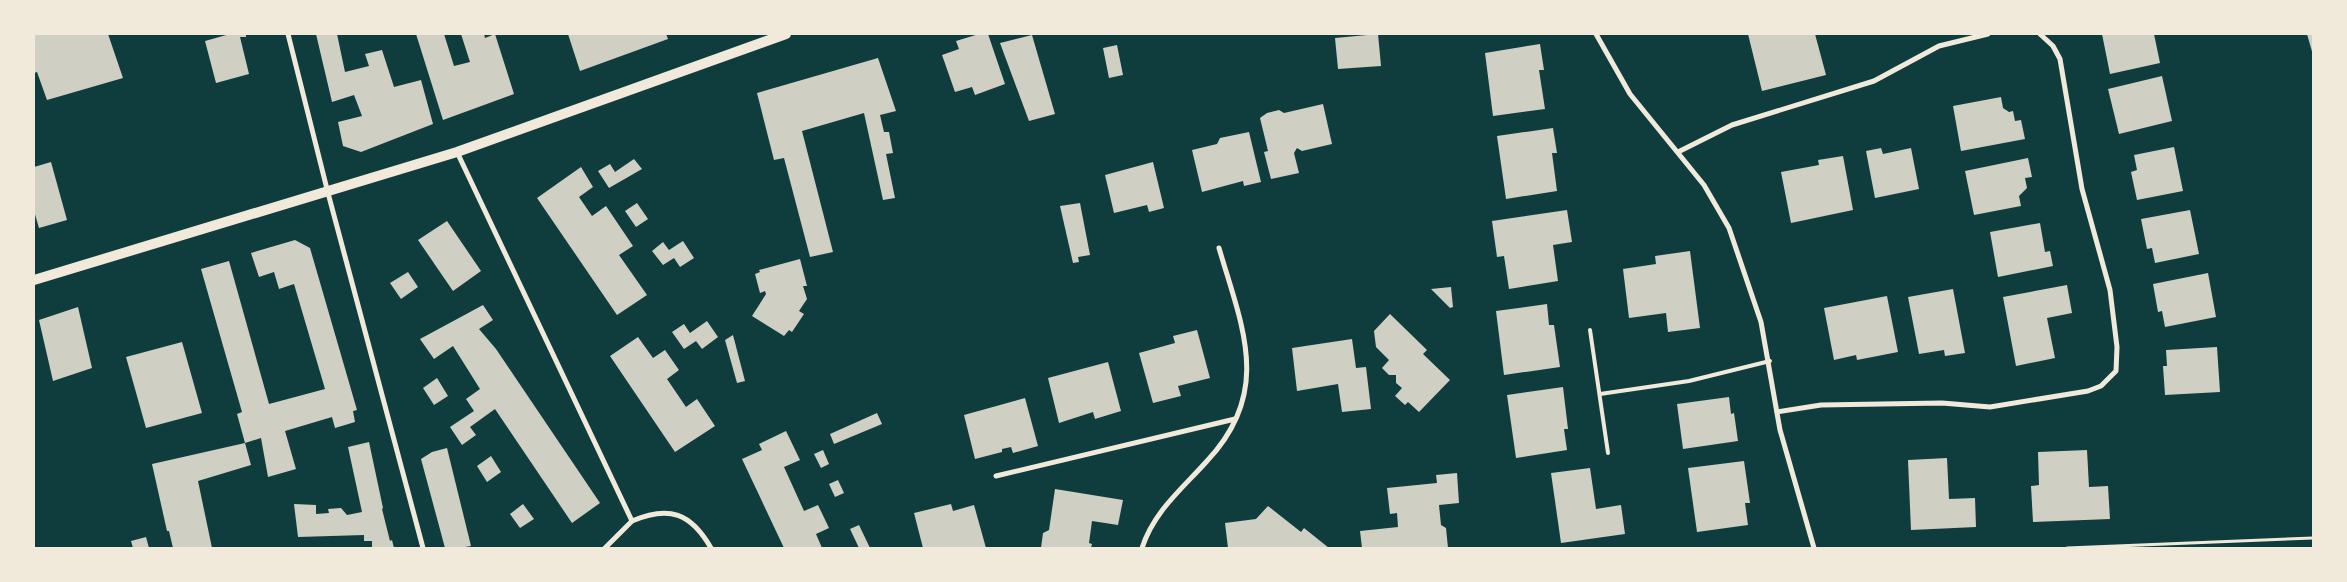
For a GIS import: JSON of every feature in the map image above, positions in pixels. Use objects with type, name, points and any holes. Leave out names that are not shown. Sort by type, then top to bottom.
[{"type":"main road","points":[[34,280],[328,193],[457,152],[786,34]]},
{"type":"street","points":[[288,34],[328,193],[423,548]]},
{"type":"street","points":[[1596,34],[1630,94],[1704,185],[1729,228],[1755,300],[1770,361],[1777,412],[1814,548]]},
{"type":"street","points":[[1678,152],[1732,125],[1874,81],[1939,46],[1988,34]]},
{"type":"street","points":[[1777,412],[1821,405],[1942,403],[1990,407],[2088,391],[2101,386],[2116,371],[2117,359],[2110,290],[2081,182],[2060,59],[2053,46],[2040,34]]},
{"type":"street","points":[[457,152],[632,521]]},
{"type":"street","points":[[1142,548],[1155,520],[1170,499],[1218,448],[1235,419],[1243,398],[1248,362],[1242,327],[1219,248]]},
{"type":"street","points":[[996,476],[1235,419]]},
{"type":"street","points":[[605,548],[632,521],[650,513],[664,512],[678,515],[691,523],[703,535],[711,548]]},
{"type":"lane","points":[[1590,330],[1608,453]]},
{"type":"lane","points":[[1600,394],[1689,380],[1770,361]]},
{"type":"path","points":[[2067,548],[2313,538]]},
{"type":"building","points":[[34,34],[108,34],[123,78],[47,100],[37,72],[34,73]]},
{"type":"building","points":[[230,34],[246,34],[246,37],[240,37],[249,74],[216,83],[205,41]]},
{"type":"building","points":[[316,34],[337,34],[345,72],[369,66],[365,54],[382,50],[394,87],[421,80],[433,124],[361,152],[343,146],[338,122],[362,116],[354,95],[332,102]]},
{"type":"building","points":[[416,34],[444,34],[454,66],[470,62],[461,34],[484,34],[485,38],[495,34],[514,94],[443,120]]},
{"type":"building","points":[[568,34],[666,34],[668,39],[580,71]]},
{"type":"building","points":[[979,34],[988,34],[1005,84],[975,95],[972,87],[955,92],[942,55],[959,49],[956,41]]},
{"type":"building","points":[[1378,34],[1381,66],[1338,69],[1335,38]]},
{"type":"building","points":[[1748,34],[1815,34],[1826,75],[1762,91]]},
{"type":"building","points":[[2102,34],[2154,34],[2160,63],[2110,74]]},
{"type":"building","points":[[2307,34],[2313,34],[2313,55]]},
{"type":"building","points":[[1032,35],[1055,114],[1029,121],[1000,43]]},
{"type":"building","points":[[1540,44],[1544,70],[1539,70],[1545,109],[1493,116],[1485,53]]},
{"type":"building","points":[[1117,45],[1123,75],[1109,78],[1103,48]]},
{"type":"building","points":[[878,58],[896,111],[880,115],[884,132],[889,132],[893,153],[886,154],[895,198],[883,200],[864,113],[802,131],[833,252],[810,257],[784,158],[774,160],[757,93]]},
{"type":"building","points":[[2162,76],[2172,121],[2119,134],[2108,89]]},
{"type":"building","points":[[2001,97],[2003,108],[2009,112],[2013,111],[2015,121],[2021,120],[2025,139],[1961,151],[1953,106]]},
{"type":"building","points":[[1323,104],[1332,144],[1302,151],[1297,148],[1294,153],[1299,173],[1271,179],[1264,152],[1268,151],[1260,118],[1267,113],[1279,110],[1284,113]]},
{"type":"building","points":[[1553,128],[1557,153],[1552,153],[1557,191],[1506,199],[1497,136]]},
{"type":"building","points":[[1249,132],[1261,182],[1244,186],[1243,181],[1202,192],[1192,150],[1217,144],[1220,138]]},
{"type":"building","points":[[2174,147],[2183,191],[2137,200],[2131,172],[2137,170],[2134,155]]},
{"type":"building","points":[[1881,148],[1883,154],[1911,148],[1919,189],[1875,198],[1866,151]]},
{"type":"building","points":[[1843,156],[1853,210],[1791,223],[1781,172],[1819,165],[1818,160]]},
{"type":"building","points":[[2028,158],[2032,177],[2025,178],[2027,188],[2019,196],[2021,206],[1974,215],[1965,171]]},
{"type":"building","points":[[634,159],[642,169],[609,188],[598,171],[610,164],[615,172]]},
{"type":"building","points":[[51,162],[67,220],[39,228],[34,211],[34,167]]},
{"type":"building","points":[[1153,162],[1164,208],[1149,212],[1147,205],[1114,213],[1105,175]]},
{"type":"building","points":[[581,167],[593,187],[579,197],[592,216],[606,206],[633,246],[619,255],[647,295],[617,315],[537,198]]},
{"type":"building","points":[[637,203],[648,219],[636,227],[625,211]]},
{"type":"building","points":[[1080,203],[1090,255],[1078,257],[1079,262],[1073,263],[1060,206]]},
{"type":"building","points":[[1567,210],[1572,242],[1553,245],[1558,281],[1509,289],[1504,256],[1497,257],[1492,221]]},
{"type":"building","points":[[2190,210],[2199,254],[2155,263],[2152,248],[2147,249],[2141,219]]},
{"type":"building","points":[[447,221],[481,271],[453,291],[418,240]]},
{"type":"building","points":[[2040,223],[2045,252],[2050,251],[2053,266],[1998,277],[1990,232]]},
{"type":"building","points":[[295,240],[310,248],[357,410],[353,411],[355,422],[335,428],[332,417],[285,431],[296,469],[268,477],[261,438],[245,443],[237,414],[242,412],[201,269],[229,261],[269,404],[325,389],[294,284],[279,289],[274,272],[259,277],[251,253]]},
{"type":"building","points":[[683,241],[694,258],[680,267],[674,258],[663,265],[652,251],[663,242],[669,250]]},
{"type":"building","points":[[1690,251],[1700,328],[1668,332],[1666,313],[1629,318],[1623,269],[1656,264],[1655,256]]},
{"type":"building","points":[[800,259],[807,286],[803,286],[807,299],[799,311],[804,314],[792,332],[789,330],[784,336],[752,316],[766,294],[765,291],[760,293],[755,274],[760,272],[759,270]]},
{"type":"building","points":[[408,272],[418,287],[401,299],[390,283]]},
{"type":"building","points":[[2208,273],[2216,317],[2165,327],[2162,311],[2158,312],[2153,284]]},
{"type":"building","points":[[2067,285],[2072,313],[2047,318],[2055,358],[2016,366],[2003,297]]},
{"type":"building","points":[[1451,287],[1453,307],[1450,308],[1431,289]]},
{"type":"building","points":[[1953,289],[1965,353],[1945,356],[1944,350],[1919,354],[1908,297]]},
{"type":"building","points":[[1887,296],[1898,352],[1857,360],[1856,355],[1834,360],[1824,308]]},
{"type":"building","points":[[1547,304],[1549,325],[1554,325],[1560,367],[1504,375],[1496,311]]},
{"type":"building","points":[[483,305],[493,320],[479,329],[496,349],[600,503],[572,523],[495,409],[470,427],[476,435],[462,445],[450,427],[474,411],[466,399],[480,389],[453,346],[434,359],[420,339]]},
{"type":"building","points":[[78,307],[92,368],[53,381],[39,320]]},
{"type":"building","points":[[1390,314],[1427,350],[1423,354],[1450,380],[1419,412],[1408,402],[1405,405],[1395,396],[1402,388],[1396,383],[1396,375],[1389,375],[1382,368],[1389,360],[1376,347],[1374,331]]},
{"type":"building","points":[[707,321],[718,337],[702,349],[696,341],[684,349],[672,332],[684,324],[690,333]]},
{"type":"building","points":[[1197,330],[1210,378],[1178,386],[1181,396],[1153,403],[1139,353],[1175,343],[1173,336]]},
{"type":"building","points":[[733,335],[745,381],[737,383],[725,340]]},
{"type":"building","points":[[638,337],[653,358],[665,350],[679,370],[667,379],[686,407],[697,399],[715,426],[675,452],[610,356]]},
{"type":"building","points":[[1352,339],[1356,368],[1366,367],[1371,409],[1342,412],[1338,384],[1297,391],[1292,348]]},
{"type":"building","points":[[182,342],[202,413],[146,428],[126,357]]},
{"type":"building","points":[[2217,347],[2220,392],[2165,395],[2163,366],[2167,366],[2166,350]]},
{"type":"building","points":[[1108,362],[1121,411],[1095,419],[1093,412],[1059,423],[1048,378]]},
{"type":"building","points":[[437,378],[448,396],[434,405],[423,388]]},
{"type":"building","points":[[1563,387],[1568,429],[1564,429],[1567,450],[1516,458],[1507,395]]},
{"type":"building","points":[[1729,397],[1731,414],[1734,413],[1738,441],[1683,449],[1677,404]]},
{"type":"building","points":[[1025,398],[1038,446],[1013,453],[1011,447],[1002,449],[1002,452],[975,459],[964,415]]},
{"type":"building","points":[[877,413],[882,424],[834,444],[830,434]]},
{"type":"building","points":[[786,431],[800,460],[784,467],[804,511],[818,505],[829,528],[816,534],[822,548],[784,548],[742,459],[762,450],[759,444]]},
{"type":"building","points":[[369,442],[382,509],[390,541],[392,540],[394,548],[372,548],[372,541],[364,541],[364,535],[298,537],[294,504],[316,505],[316,514],[329,513],[328,509],[341,508],[347,515],[362,512],[348,447]]},
{"type":"building","points":[[245,443],[251,465],[198,481],[212,548],[173,548],[169,531],[167,531],[152,464]]},
{"type":"building","points":[[447,448],[471,546],[445,548],[421,459],[432,452]]},
{"type":"building","points":[[823,450],[829,464],[821,468],[814,454]]},
{"type":"building","points":[[2087,450],[2089,487],[2108,486],[2110,519],[2033,522],[2031,486],[2039,485],[2038,452]]},
{"type":"building","points":[[491,456],[501,472],[487,482],[477,466]]},
{"type":"building","points":[[1947,458],[1949,499],[1975,498],[1976,527],[1911,530],[1908,460]]},
{"type":"building","points":[[1744,461],[1750,503],[1745,503],[1748,525],[1697,532],[1688,468]]},
{"type":"building","points":[[1590,468],[1596,509],[1621,505],[1625,534],[1561,543],[1551,473]]},
{"type":"building","points":[[1457,473],[1459,503],[1439,505],[1441,525],[1446,528],[1448,548],[1362,548],[1360,531],[1398,527],[1397,513],[1390,514],[1387,488],[1437,483],[1436,475]]},
{"type":"building","points":[[838,480],[844,493],[835,497],[829,484]]},
{"type":"building","points":[[1055,489],[1123,500],[1118,525],[1092,521],[1089,543],[1092,544],[1091,548],[1041,548],[1043,533],[1049,530]]},
{"type":"building","points":[[523,504],[534,519],[520,528],[510,514]]},
{"type":"building","points":[[951,504],[953,511],[974,505],[986,548],[923,548],[914,513]]},
{"type":"building","points":[[1268,506],[1301,532],[1304,528],[1329,548],[1228,548],[1225,523],[1256,519]]},
{"type":"building","points":[[859,525],[870,548],[859,548],[850,529]]},
{"type":"building","points":[[146,537],[149,548],[133,548],[131,541]]}]
